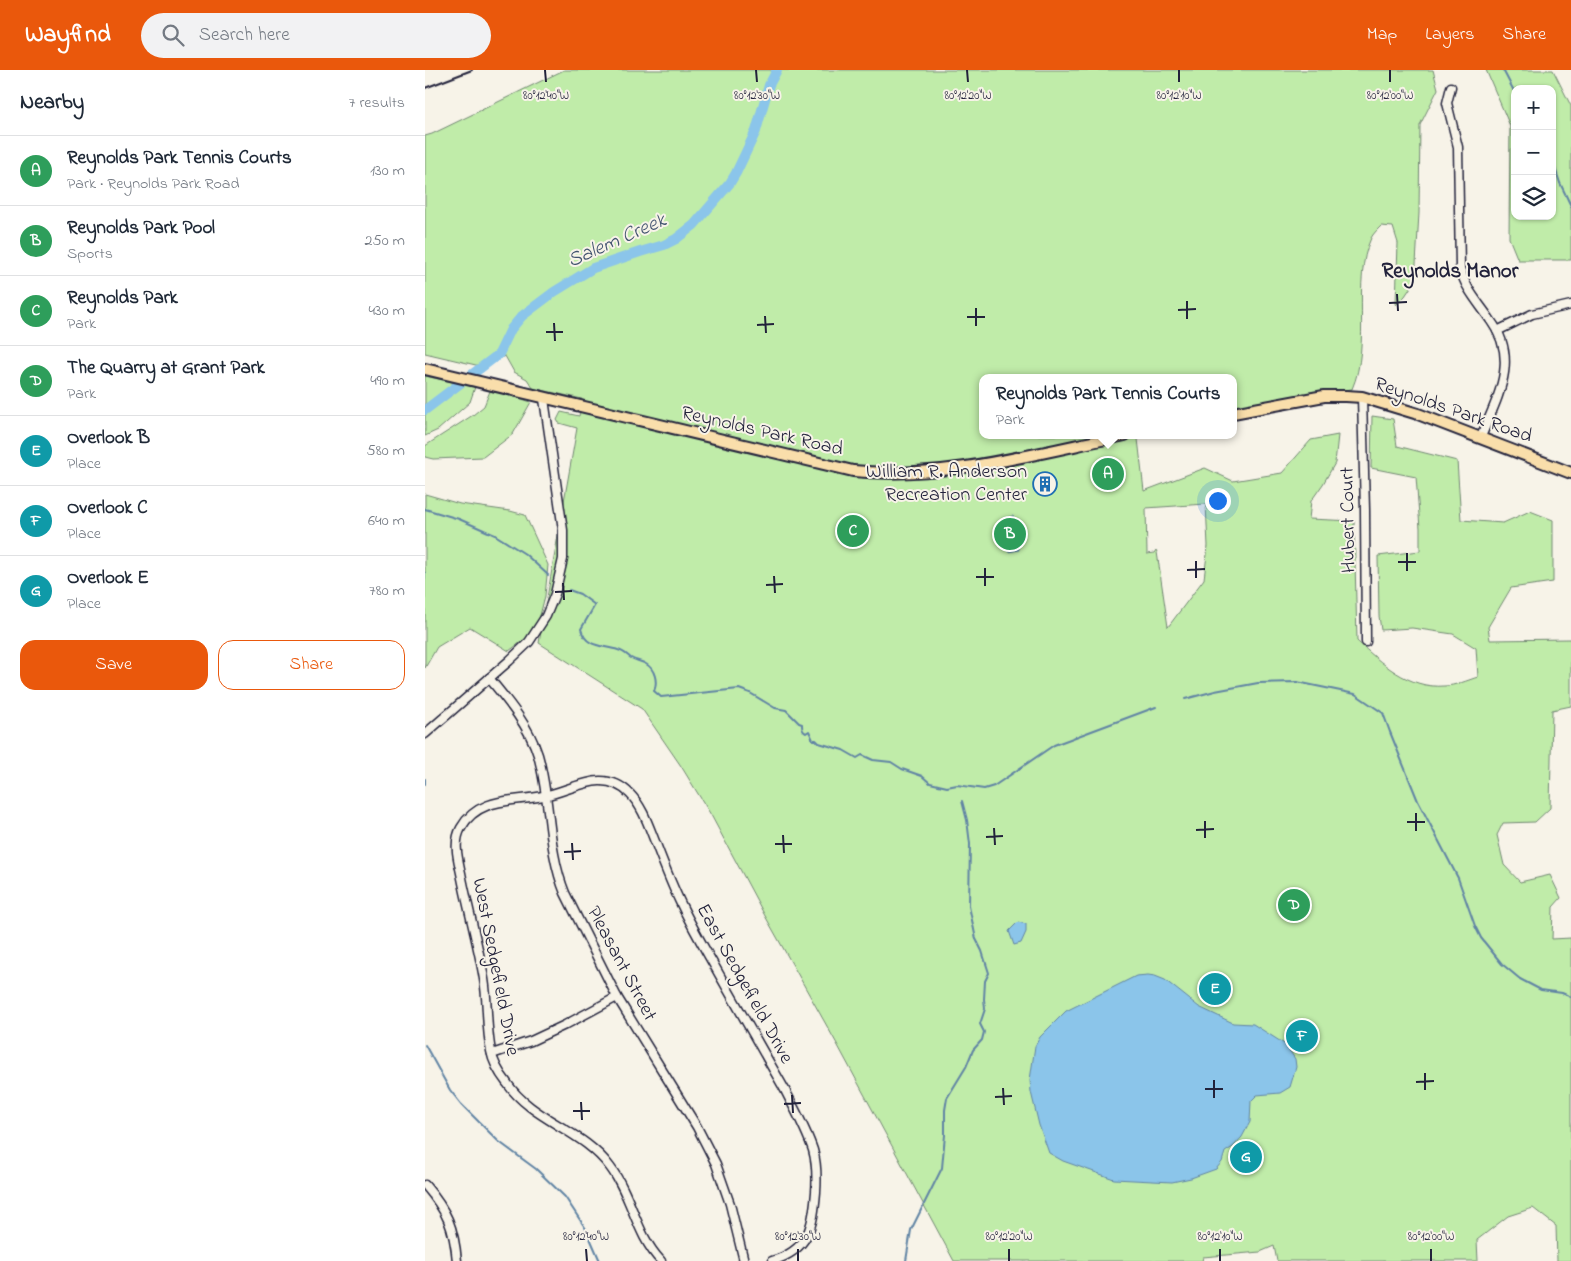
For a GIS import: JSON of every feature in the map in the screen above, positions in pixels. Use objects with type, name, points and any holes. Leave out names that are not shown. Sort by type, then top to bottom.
[{"type":"main road","name":"Reynolds Park Road","points":[[425,369],[823,465],[871,473],[910,472],[969,466],[1105,439]]},
{"type":"main road","name":"Reynolds Park Road","points":[[1237,412],[1324,396],[1362,397],[1418,414],[1571,473]]},
{"type":"street","points":[[1451,87],[1447,103],[1458,147],[1460,268],[1471,294],[1497,331],[1504,354],[1505,372],[1499,394],[1481,437]]},
{"type":"street","points":[[1497,331],[1532,314],[1571,305]]},
{"type":"street","name":"Hubert Court","points":[[1362,397],[1366,642]]},
{"type":"street","points":[[425,734],[519,652],[539,628],[550,607],[560,574],[563,530],[544,398]]},
{"type":"street","name":"Pleasant Street","points":[[489,678],[516,713],[535,745],[543,777],[558,875],[617,997],[697,1126],[716,1164],[730,1204],[744,1261]]},
{"type":"street","name":"East Sedgefield Drive","points":[[546,796],[573,786],[597,781],[618,786],[632,796],[649,828],[682,906],[801,1120],[816,1161],[817,1179],[813,1220],[808,1234],[799,1247],[789,1255],[772,1261]]},
{"type":"street","name":"West Sedgefield Drive","points":[[546,796],[504,801],[484,806],[468,818],[461,827],[458,836],[461,875],[485,983],[487,1023],[492,1054],[502,1076],[517,1097],[585,1142],[608,1164],[625,1191],[649,1246],[661,1261]]},
{"type":"street","points":[[492,1054],[531,1041],[617,997]]},
{"type":"street","points":[[425,1184],[441,1205],[451,1223],[457,1261]]},
{"type":"green space","points":[[564,70],[1433,70],[1438,89],[1420,125],[1419,213],[1415,281],[1396,305],[1398,243],[1393,227],[1381,226],[1371,238],[1365,255],[1361,293],[1361,352],[1358,371],[1352,389],[1306,394],[1237,406],[1237,374],[979,374],[979,439],[1138,439],[1144,491],[1205,468],[1233,481],[1282,473],[1311,440],[1338,435],[1335,463],[1311,501],[1309,519],[1354,521],[1357,641],[1396,673],[1407,679],[1431,686],[1453,685],[1478,677],[1476,648],[1453,634],[1412,628],[1381,630],[1378,556],[1420,551],[1420,528],[1416,477],[1371,468],[1372,416],[1393,419],[1397,446],[1457,461],[1461,520],[1503,523],[1530,511],[1553,520],[1553,582],[1511,588],[1488,627],[1490,640],[1571,639],[1571,706],[1552,710],[1550,808],[1535,822],[1503,823],[1497,835],[1504,865],[1520,882],[1550,875],[1561,898],[1553,907],[1552,939],[1571,938],[1571,1261],[1557,1261],[1556,1226],[1533,1208],[1508,1216],[1477,1240],[1478,1261],[1277,1261],[1274,1246],[1260,1252],[1203,1257],[1202,1261],[954,1261],[711,815],[681,766],[642,709],[539,643],[577,428],[559,423],[557,420],[561,412],[579,416],[582,399],[533,388],[527,379],[514,372],[505,356],[480,366],[425,353],[425,136]],"holes":[[[1206,504],[1208,546],[1204,579],[1168,627],[1157,552],[1156,550],[1154,553],[1147,554],[1146,508]]]},
{"type":"green space","points":[[1486,70],[1553,70],[1571,106],[1571,260],[1518,260],[1509,238],[1510,126]]},
{"type":"green space","points":[[425,376],[475,387],[470,402],[438,430],[425,436]]},
{"type":"green space","points":[[494,390],[531,402],[513,434],[483,457],[433,459],[425,457],[425,446],[473,415],[484,406],[490,391]]},
{"type":"green space","points":[[425,494],[460,504],[525,515],[548,565],[545,596],[536,631],[509,651],[470,627],[437,647],[425,668]]},
{"type":"water","points":[[1013,516],[1019,550],[1008,552],[1002,519]]},
{"type":"water","points":[[1018,922],[1026,924],[1026,932],[1021,943],[1014,945],[1009,931]]},
{"type":"water","points":[[1148,975],[1165,980],[1199,1007],[1233,1023],[1253,1024],[1286,1045],[1295,1059],[1296,1067],[1290,1087],[1280,1093],[1257,1095],[1251,1101],[1250,1122],[1242,1137],[1233,1147],[1225,1152],[1222,1162],[1216,1169],[1191,1178],[1172,1182],[1114,1179],[1063,1161],[1049,1153],[1039,1125],[1031,1092],[1030,1080],[1035,1046],[1040,1037],[1066,1011],[1136,976]]},
{"type":"waterway","name":"Salem Creek","points":[[425,410],[499,354],[511,329],[522,316],[554,292],[593,268],[664,245],[676,239],[694,225],[730,183],[736,173],[756,131],[769,85],[777,70]]},
{"type":"waterway","points":[[1503,70],[1511,85]]},
{"type":"waterway","points":[[1556,171],[1571,206]]},
{"type":"waterway","points":[[425,509],[459,519],[495,535],[525,554],[548,575]]},
{"type":"waterway","points":[[425,573],[425,578]]},
{"type":"waterway","points":[[569,590],[580,594],[595,605],[581,629],[587,640],[595,645],[622,651],[631,658],[649,666],[655,676],[656,684],[654,691],[661,697],[739,689],[750,693],[775,708],[786,710],[802,724],[804,731],[806,733],[809,731],[813,740],[819,743],[843,750],[857,758],[862,755],[873,760],[891,762],[902,769],[922,776],[930,783],[947,787],[957,785],[984,789],[994,786],[1054,745],[1156,707]]},
{"type":"waterway","points":[[1185,699],[1258,683],[1297,682],[1355,694],[1383,713],[1418,801],[1458,878],[1481,938],[1502,964],[1520,979],[1541,990],[1562,993],[1571,997]]},
{"type":"waterway","points":[[425,779],[425,784]]},
{"type":"waterway","points":[[906,1261],[911,1230],[942,1168],[947,1098],[966,1067],[973,1050],[982,1040],[984,1032],[980,1024],[985,1009],[985,981],[989,973],[976,939],[969,906],[970,844],[962,801]]},
{"type":"waterway","points":[[425,1045],[450,1090],[461,1104],[498,1141],[536,1169],[565,1197],[586,1229],[600,1261]]},
{"type":"railway","points":[[425,88],[472,70]]},
{"type":"place","name":"Reynolds Park Tennis Courts","points":[[1108,474]]},
{"type":"place","name":"William R. Anderson Recreation Center","points":[[1045,484]]},
{"type":"place","name":"Reynolds Park","points":[[853,531]]},
{"type":"place","name":"Reynolds Park Pool","points":[[1010,534]]},
{"type":"place","name":"The Quarry at Grant Park","points":[[1294,905]]},
{"type":"place","name":"Overlook B","points":[[1215,989]]},
{"type":"place","name":"Overlook C","points":[[1302,1036]]},
{"type":"place","name":"Overlook E","points":[[1246,1157]]},
{"type":"district","name":"Reynolds Manor","points":[[1450,272]]}]
